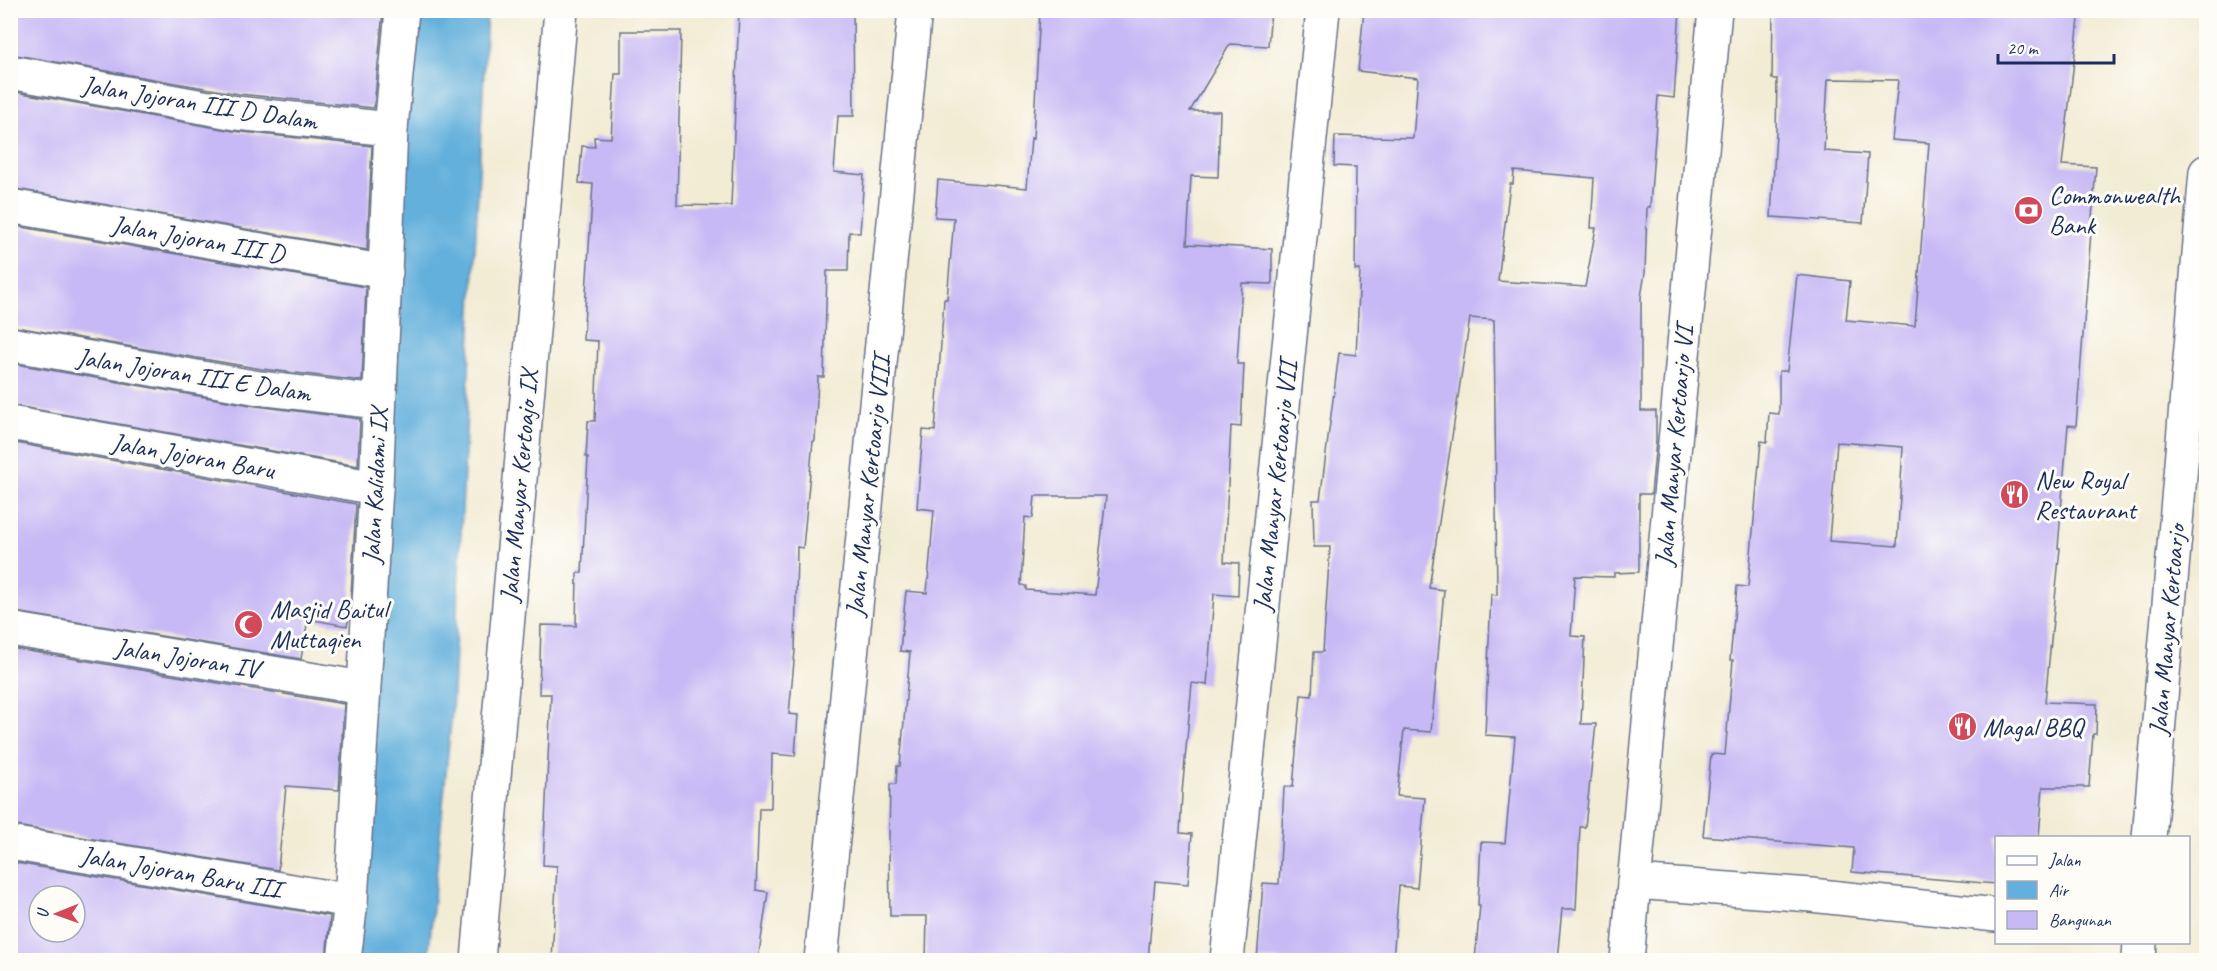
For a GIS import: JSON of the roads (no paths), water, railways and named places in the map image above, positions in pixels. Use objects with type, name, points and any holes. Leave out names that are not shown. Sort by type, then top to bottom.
[{"type":"street","name":"Jalan Kalidami IX","points":[[344,960],[351,901],[376,488],[391,129],[402,10]]},
{"type":"street","name":"Jalan Manyar Kertoajo IX","points":[[478,960],[561,10]]},
{"type":"street","name":"Jalan Manyar Kertoarjo VIII","points":[[821,960],[915,10]]},
{"type":"street","name":"Jalan Manyar Kertoarjo VII","points":[[1227,960],[1323,10]]},
{"type":"street","name":"Jalan Manyar Kertoarjo VI","points":[[1628,960],[1714,10]]},
{"type":"street","name":"Jalan Jojoran III D Dalam","points":[[10,72],[236,113],[391,129]]},
{"type":"street","name":"Jalan Manyar Kertoarjo","points":[[2149,836],[2206,172]]},
{"type":"street","name":"Jalan Jojoran III D","points":[[10,206],[386,272]]},
{"type":"street","name":"Jalan Jojoran III E Dalam","points":[[10,344],[259,388],[378,402]]},
{"type":"street","name":"Jalan Jojoran Baru","points":[[10,423],[376,488]]},
{"type":"street","name":"Jalan Jojoran IV","points":[[10,629],[363,688]]},
{"type":"street","name":"Jalan Jojoran Baru III","points":[[10,843],[351,901]]},
{"type":"street","points":[[1634,882],[1811,895],[1995,915]]},
{"type":"street","points":[[2139,960],[2140,944]]},
{"type":"water","points":[[408,11],[487,11],[452,711],[428,960],[351,960]]},
{"type":"place","name":"Commonwealth Bank","points":[[2028,210]]},
{"type":"place","name":"New Royal Restaurant","points":[[2014,495]]},
{"type":"place","name":"Masjid Baitul Muttaqien","points":[[249,624]]},
{"type":"place","name":"Magal BBQ","points":[[1962,727]]}]
